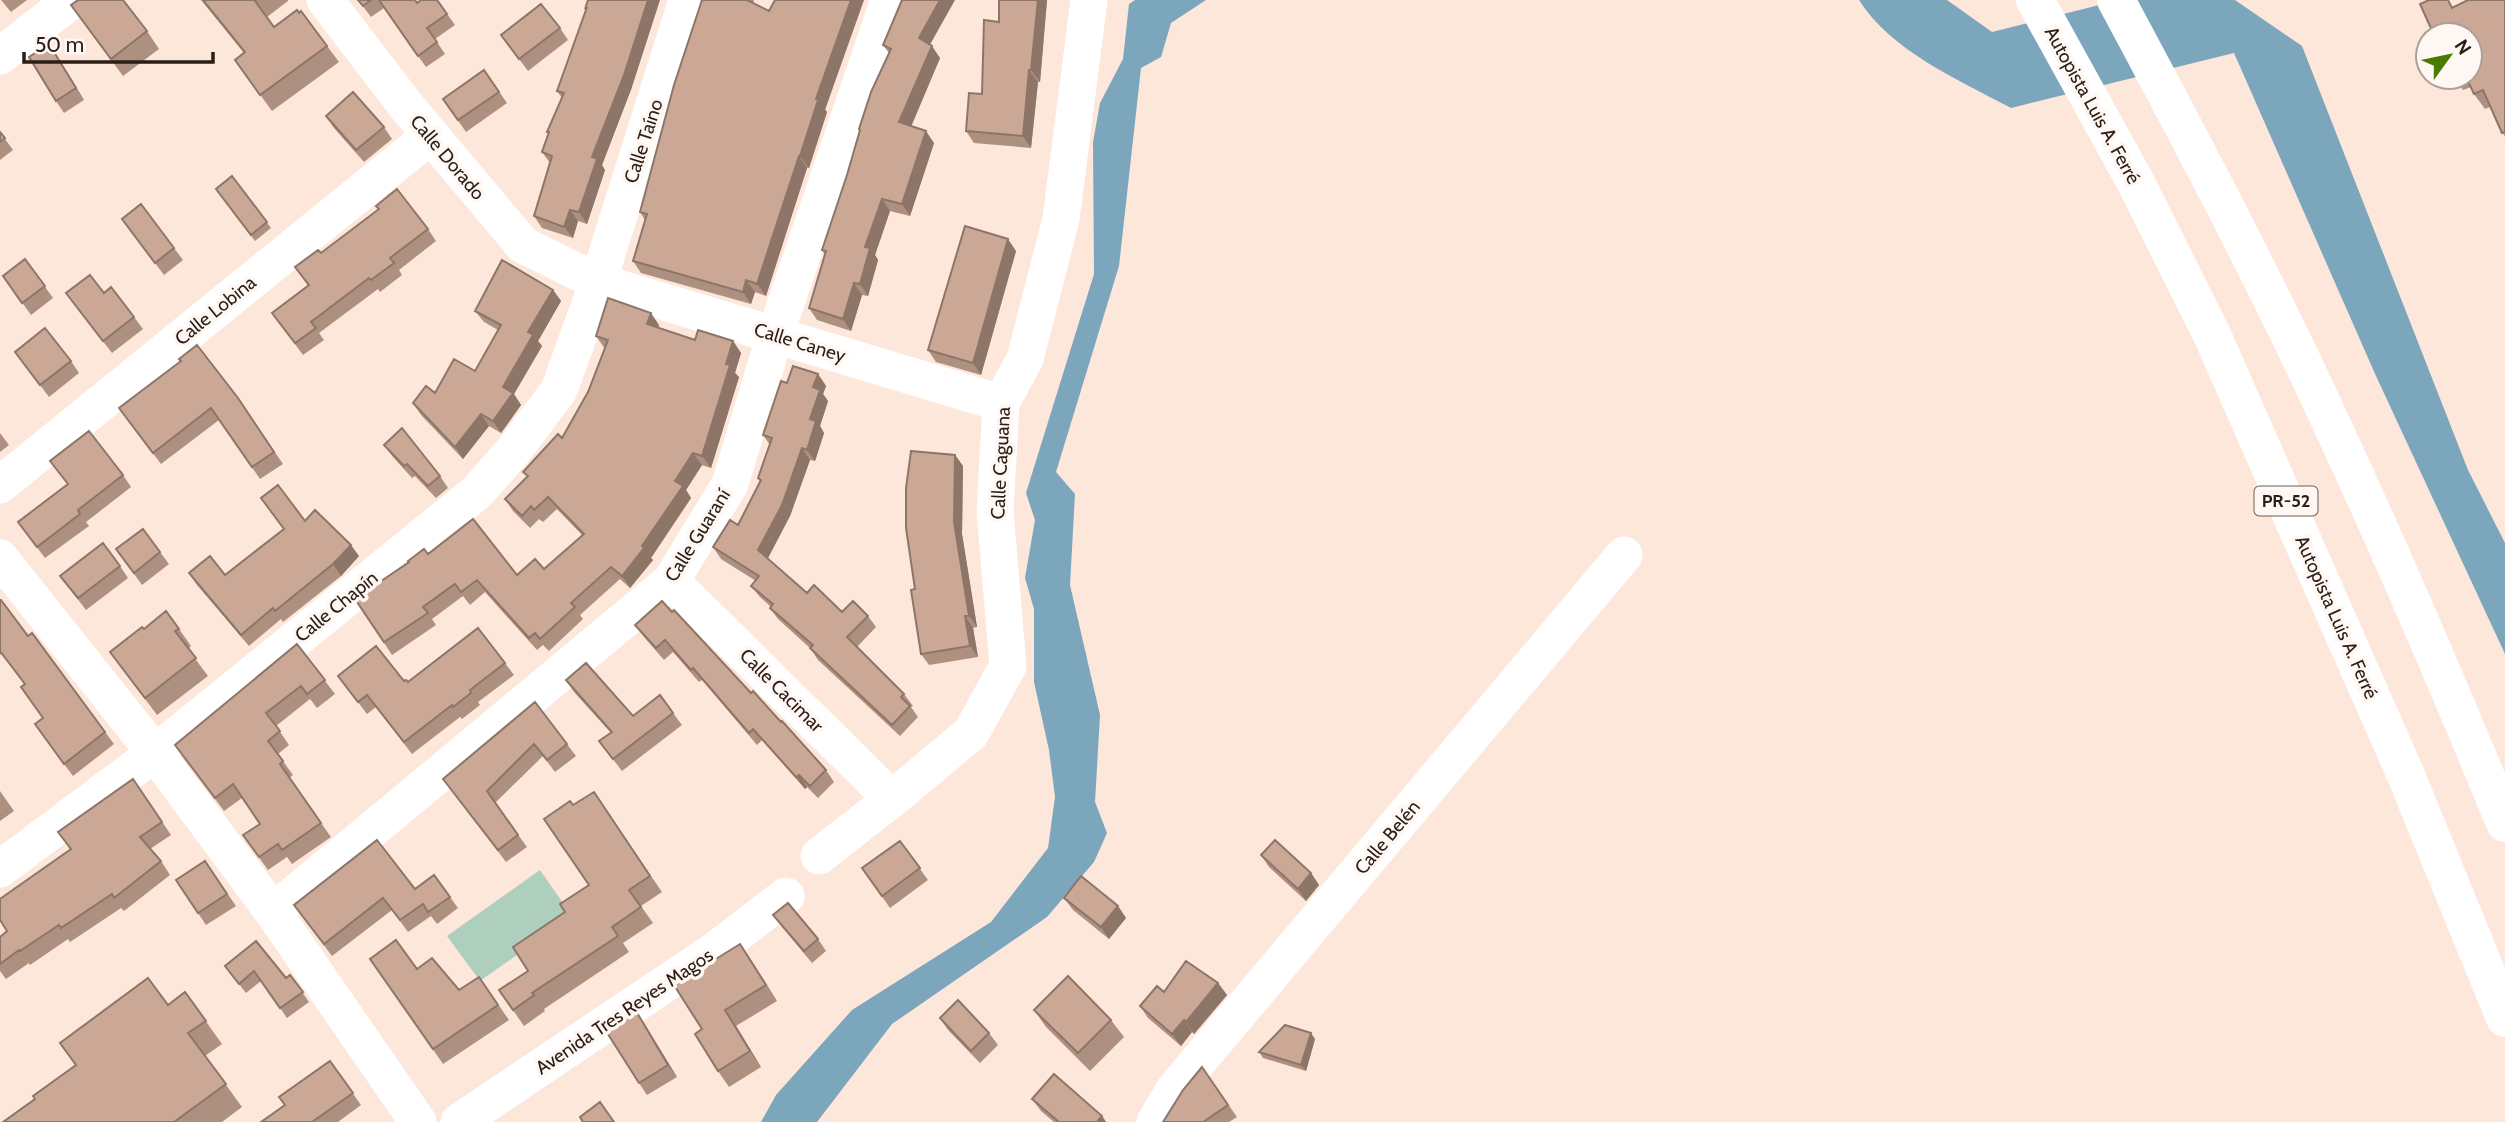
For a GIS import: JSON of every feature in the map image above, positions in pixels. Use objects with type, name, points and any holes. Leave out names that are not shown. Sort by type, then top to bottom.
[{"type":"highway","name":"Autopista Luis A. Ferré","points":[[2035,0],[2135,181],[2213,335],[2405,773],[2505,1018]]},
{"type":"highway","points":[[2116,0],[2192,142],[2331,423],[2458,708],[2505,823]]},
{"type":"street","points":[[0,55],[72,0]]},
{"type":"street","name":"Calle Dorado","points":[[325,0],[430,136],[523,245],[598,282]]},
{"type":"street","name":"Calle Taíno","points":[[598,282],[687,0]]},
{"type":"street","name":"Calle Guaraní","points":[[273,912],[671,581],[730,484],[775,335],[889,0]]},
{"type":"street","name":"Calle Caguana","points":[[819,856],[971,733],[1008,666],[995,511],[1002,403],[1025,359],[1061,219],[1088,0]]},
{"type":"street","name":"Calle Lobina","points":[[0,485],[430,136]]},
{"type":"street","name":"Calle Caney","points":[[598,282],[1002,403]]},
{"type":"street","name":"Calle Chapín","points":[[0,869],[155,753],[477,492],[514,450],[559,390],[598,282]]},
{"type":"street","name":"Calle Belén","points":[[1155,1122],[1174,1090],[1624,555]]},
{"type":"street","points":[[0,558],[155,753],[273,912],[418,1122]]},
{"type":"street","name":"Calle Cacimar","points":[[671,581],[892,799]]},
{"type":"street","name":"Avenida Tres Reyes Magos","points":[[459,1122],[717,949],[786,896]]},
{"type":"green space","points":[[540,870],[572,916],[480,981],[447,936]]},
{"type":"water","points":[[1135,0],[1206,0],[1171,23],[1161,57],[1141,68],[1119,266],[1056,472],[1075,494],[1070,585],[1100,715],[1095,802],[1107,833],[1094,862],[1047,917],[892,1024],[817,1122],[761,1122],[776,1095],[852,1010],[991,922],[1048,848],[1055,797],[1049,750],[1034,682],[1034,609],[1025,578],[1035,520],[1026,493],[1094,274],[1093,142],[1100,103],[1123,59],[1129,4]]},
{"type":"water","points":[[1859,0],[1947,0],[1992,32],[2119,0],[2235,0],[2302,46],[2468,470],[2505,543],[2505,654],[2376,376],[2234,53],[2011,108],[1948,75],[1907,49],[1873,18]]},
{"type":"building","points":[[78,0],[123,0],[147,31],[111,59],[71,5]]},
{"type":"building","points":[[203,0],[256,0],[274,27],[297,10],[299,13],[301,11],[327,46],[260,95],[235,60],[245,52]]},
{"type":"building","points":[[358,0],[371,0],[363,6]]},
{"type":"building","points":[[379,0],[415,0],[417,3],[421,0],[437,0],[447,14],[427,28],[437,42],[418,56]]},
{"type":"building","points":[[588,0],[648,0],[624,75],[592,157],[597,159],[579,212],[570,210],[564,227],[534,216],[552,156],[542,152],[547,132],[564,93],[557,91]]},
{"type":"building","points":[[702,0],[747,0],[769,11],[775,0],[851,0],[816,99],[818,100],[757,284],[746,280],[743,292],[633,261],[647,214],[640,212],[674,85]]},
{"type":"building","points":[[902,0],[940,0],[919,38],[932,46],[899,122],[926,131],[902,204],[882,199],[865,247],[870,248],[860,284],[854,283],[843,319],[809,308],[826,251],[822,250],[859,129],[871,92],[891,49],[883,45]]},
{"type":"building","points":[[999,0],[1038,0],[1023,136],[966,131],[969,93],[982,94],[984,20],[999,22]]},
{"type":"building","points":[[2429,0],[2448,0],[2452,8],[2468,0],[2505,0],[2505,132],[2502,133],[2483,91],[2484,21],[2428,21],[2420,4]]},
{"type":"building","points":[[541,4],[560,28],[519,59],[501,35]]},
{"type":"building","points":[[49,44],[76,88],[56,101],[29,57]]},
{"type":"building","points":[[484,70],[499,92],[458,120],[443,99]]},
{"type":"building","points":[[353,92],[384,127],[356,150],[326,116]]},
{"type":"building","points":[[232,176],[267,222],[251,235],[216,189]]},
{"type":"building","points":[[397,189],[428,229],[390,258],[394,263],[371,280],[369,278],[311,322],[316,328],[295,343],[272,313],[309,285],[295,267],[318,250],[321,253],[379,209],[376,206]]},
{"type":"building","points":[[141,204],[174,248],[155,263],[122,219]]},
{"type":"building","points":[[965,226],[1008,239],[973,363],[928,350]]},
{"type":"building","points":[[25,259],[45,286],[22,303],[3,276]]},
{"type":"building","points":[[502,260],[553,290],[528,332],[533,335],[503,387],[513,393],[493,421],[481,414],[455,447],[413,403],[426,386],[435,393],[454,359],[475,371],[501,325],[475,311]]},
{"type":"building","points":[[90,275],[104,293],[111,287],[134,317],[103,341],[66,293]]},
{"type":"building","points":[[608,298],[651,313],[647,324],[695,340],[698,330],[733,341],[726,364],[730,365],[702,456],[693,453],[675,481],[683,486],[642,546],[644,548],[622,576],[611,567],[571,603],[575,607],[540,639],[535,633],[529,638],[477,580],[461,592],[455,584],[423,607],[428,613],[384,642],[355,599],[424,549],[428,554],[473,519],[517,575],[535,559],[544,569],[584,534],[548,497],[534,510],[531,506],[522,516],[505,499],[528,476],[523,472],[558,434],[562,438],[588,392],[608,340],[596,336]]},
{"type":"building","points":[[45,328],[71,361],[40,385],[15,352]]},
{"type":"building","points":[[197,345],[238,398],[274,452],[252,467],[211,408],[153,453],[119,408],[181,361],[179,359]]},
{"type":"building","points":[[793,366],[818,374],[813,387],[820,390],[810,419],[816,421],[807,450],[802,448],[782,505],[758,550],[807,593],[814,585],[842,612],[853,601],[868,616],[847,637],[904,694],[901,697],[910,706],[892,725],[810,648],[813,645],[770,608],[773,604],[751,586],[759,576],[713,547],[730,520],[738,525],[761,480],[758,478],[772,438],[763,435],[781,381],[787,383]]},
{"type":"building","points":[[402,428],[440,476],[428,486],[384,445]]},
{"type":"building","points":[[89,431],[123,475],[78,510],[80,514],[37,547],[18,522],[68,484],[50,461]]},
{"type":"building","points":[[911,451],[955,455],[954,522],[969,616],[965,616],[970,646],[921,654],[911,590],[915,589],[906,528],[906,488]]},
{"type":"building","points":[[278,485],[305,521],[315,510],[351,545],[333,564],[241,635],[189,573],[210,556],[225,575],[284,529],[261,498]]},
{"type":"building","points":[[143,529],[160,552],[134,573],[116,549]]},
{"type":"building","points":[[103,543],[120,566],[78,598],[60,576]]},
{"type":"building","points":[[0,600],[28,636],[32,633],[105,732],[64,764],[35,724],[43,718],[21,687],[25,684],[0,651]]},
{"type":"building","points":[[662,601],[672,612],[674,610],[751,693],[753,691],[826,770],[810,786],[799,775],[796,777],[753,729],[749,733],[665,640],[656,648],[635,625]]},
{"type":"building","points":[[166,611],[179,629],[175,631],[196,658],[145,698],[110,652]]},
{"type":"building","points":[[478,628],[505,663],[470,690],[471,693],[404,742],[367,695],[358,702],[338,676],[376,646],[404,681],[408,682]]},
{"type":"building","points":[[297,644],[325,680],[307,694],[301,686],[266,713],[280,731],[268,741],[283,761],[280,764],[321,823],[282,850],[278,844],[259,857],[243,835],[260,824],[233,784],[215,798],[175,745]]},
{"type":"building","points":[[586,663],[633,716],[660,695],[673,713],[613,759],[599,741],[612,732],[566,680]]},
{"type":"building","points":[[535,702],[567,744],[547,760],[534,744],[487,791],[518,835],[498,850],[443,779]]},
{"type":"building","points":[[133,779],[162,822],[140,837],[161,861],[114,898],[112,894],[0,964],[0,937],[7,931],[0,920],[0,899],[71,849],[58,832]]},
{"type":"building","points":[[594,792],[650,876],[629,890],[641,907],[612,927],[618,936],[532,993],[534,995],[513,1010],[499,990],[528,971],[513,947],[565,912],[560,904],[589,885],[544,819],[570,801],[573,805]]},
{"type":"building","points":[[377,840],[415,889],[434,875],[450,897],[428,912],[423,904],[400,920],[383,898],[324,944],[294,905]]},
{"type":"building","points":[[1275,840],[1311,873],[1298,889],[1261,855]]},
{"type":"building","points":[[900,841],[920,868],[882,896],[862,868]]},
{"type":"building","points":[[205,861],[227,894],[198,913],[176,880]]},
{"type":"building","points":[[1081,876],[1118,906],[1101,927],[1064,898]]},
{"type":"building","points":[[788,903],[818,939],[804,951],[773,915]]},
{"type":"building","points":[[396,940],[417,969],[432,958],[459,990],[479,977],[498,1005],[433,1049],[370,959]]},
{"type":"building","points":[[256,941],[286,978],[290,975],[303,992],[280,1008],[254,971],[239,984],[225,966]]},
{"type":"building","points":[[740,944],[766,985],[725,1010],[750,1051],[718,1071],[695,1034],[702,1029],[674,985]]},
{"type":"building","points":[[1186,961],[1218,983],[1186,1022],[1184,1020],[1172,1034],[1140,1006],[1157,986],[1164,992]]},
{"type":"building","points":[[1068,976],[1111,1020],[1078,1053],[1034,1010]]},
{"type":"building","points":[[148,978],[168,1005],[185,992],[206,1021],[188,1033],[226,1084],[174,1122],[3,1122],[76,1065],[60,1043]]},
{"type":"building","points":[[958,1000],[989,1033],[971,1051],[940,1018]]},
{"type":"building","points":[[636,1011],[668,1065],[639,1083],[606,1031]]},
{"type":"building","points":[[1285,1025],[1311,1033],[1301,1065],[1259,1052]]},
{"type":"building","points":[[330,1061],[353,1093],[312,1122],[261,1122],[285,1105],[279,1097]]},
{"type":"building","points":[[1202,1067],[1228,1105],[1203,1122],[1163,1122],[1183,1090]]},
{"type":"building","points":[[1054,1074],[1102,1116],[1097,1122],[1059,1122],[1032,1099]]},
{"type":"building","points":[[600,1102],[614,1122],[583,1122],[580,1117]]}]
